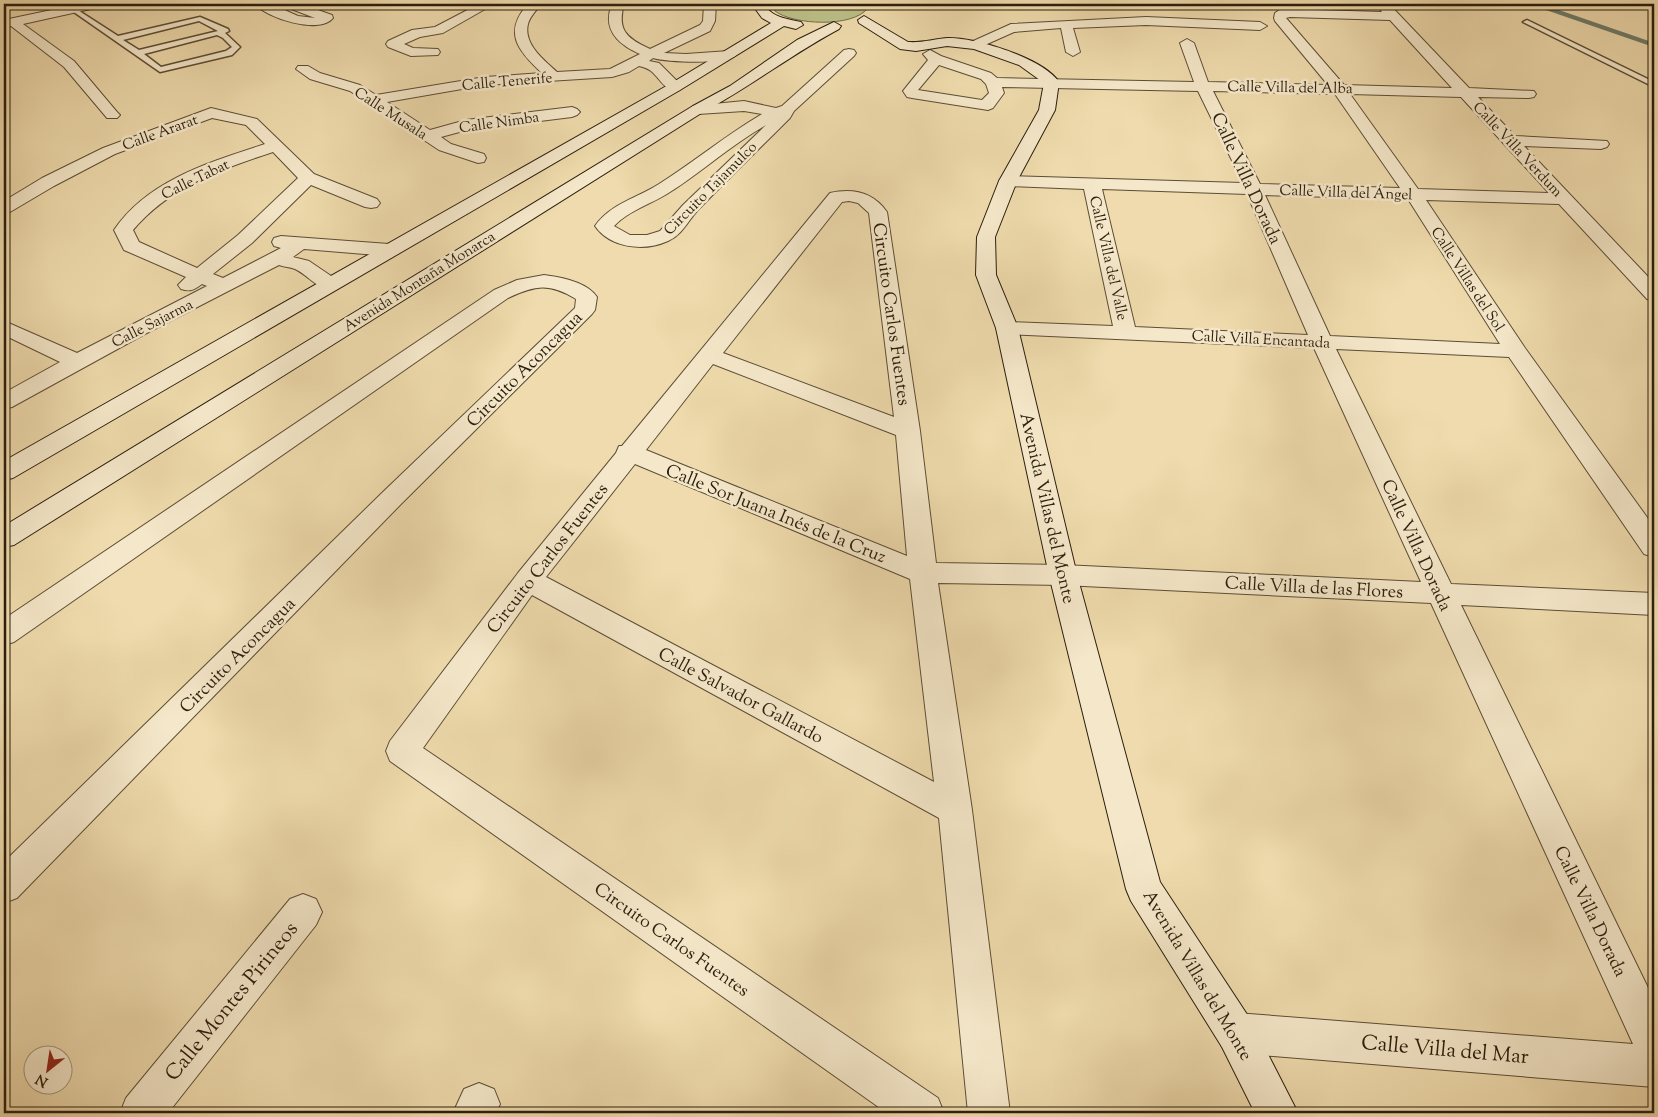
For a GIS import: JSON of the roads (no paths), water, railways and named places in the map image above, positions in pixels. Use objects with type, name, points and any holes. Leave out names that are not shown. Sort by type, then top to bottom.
[{"type":"street","points":[[8,23],[96,4]]},
{"type":"street","points":[[261,4],[308,23],[321,22],[327,18],[290,4]]},
{"type":"street","points":[[434,63],[393,44],[417,33],[438,30],[488,4]]},
{"type":"street","points":[[534,4],[521,21],[520,38],[529,52],[553,76]]},
{"type":"street","points":[[618,4],[614,11],[613,21],[619,36],[653,60],[674,87]]},
{"type":"street","name":"Calle Tenerife","points":[[374,100],[492,80],[612,73],[638,62],[653,60],[705,28],[709,21],[710,4]]},
{"type":"street","points":[[762,4],[760,7],[762,12],[782,22],[834,26],[870,17],[905,46],[916,47],[947,42],[976,45],[1024,62],[1052,82]]},
{"type":"street","name":"Calle Villas del Sol","points":[[1387,10],[1281,13],[1280,18],[1339,89],[1413,194],[1516,351],[1654,547]]},
{"type":"street","name":"Calle Villa Verdum","points":[[1387,10],[1654,295]]},
{"type":"street","points":[[976,45],[1011,28],[1066,24],[1146,21],[1260,26]]},
{"type":"street","points":[[4,472],[730,55],[782,22]]},
{"type":"street","points":[[8,23],[69,64],[112,115]]},
{"type":"street","points":[[1066,24],[1073,52]]},
{"type":"street","name":"Avenida Montaña Monarca","points":[[4,538],[698,109],[739,97],[802,43],[834,26]]},
{"type":"street","points":[[438,30],[432,41],[434,63],[446,87]]},
{"type":"street","name":"Calle Villa Dorada","points":[[1187,43],[1202,85],[1254,189],[1322,342],[1654,1043]]},
{"type":"street","name":"Circuito Tajamulco","points":[[783,112],[753,125],[648,198],[620,210],[604,226],[608,232],[629,240],[644,241],[661,237],[676,226],[689,209],[783,112],[849,54]]},
{"type":"street","points":[[653,60],[661,61],[672,58],[730,55]]},
{"type":"street","points":[[897,99],[912,94],[992,108],[997,93],[993,82],[986,76],[933,56],[910,91],[912,94]]},
{"type":"street","name":"Calle Musala","points":[[303,69],[315,76],[356,88],[445,147],[478,158]]},
{"type":"street","name":"Calle Villa del Alba","points":[[993,82],[1202,85],[1528,94]]},
{"type":"street","name":"Avenida Villas del Monte","points":[[1052,82],[1047,110],[1008,181],[986,237],[986,275],[1007,328],[1063,575],[1144,889],[1236,1033],[1276,1113]]},
{"type":"street","points":[[739,97],[783,112]]},
{"type":"street","name":"Calle Nimba","points":[[426,136],[466,125],[572,112]]},
{"type":"street","name":"Calle Ararat","points":[[4,208],[48,182],[109,151],[211,113],[251,122],[308,178],[371,203]]},
{"type":"street","points":[[1510,141],[1601,144]]},
{"type":"street","name":"Calle Tabat","points":[[224,286],[131,246],[123,230],[133,215],[165,191],[201,173],[276,146]]},
{"type":"street","points":[[136,330],[199,275],[245,239],[308,178]]},
{"type":"street","name":"Calle Villa del Ángel","points":[[1008,181],[1564,199]]},
{"type":"street","name":"Calle Villa del Valle","points":[[1092,184],[1125,332]]},
{"type":"street","name":"Circuito Carlos Fuentes","points":[[923,1113],[402,751],[528,580],[628,452],[836,197],[852,194],[869,202],[878,212],[908,431],[923,573],[955,810],[989,1113]]},
{"type":"street","points":[[245,239],[389,250]]},
{"type":"street","name":"Calle Sajarma","points":[[4,402],[136,330],[277,259],[299,244]]},
{"type":"street","points":[[302,264],[330,246]]},
{"type":"street","points":[[277,259],[302,264],[330,284]]},
{"type":"street","name":"Circuito Aconcagua","points":[[4,634],[501,294],[519,284],[535,281],[557,281],[587,297],[585,310],[392,498],[4,886]]},
{"type":"street","points":[[4,327],[78,362]]},
{"type":"street","name":"Calle Villa Encantada","points":[[1007,328],[1516,351]]},
{"type":"street","points":[[708,355],[908,431]]},
{"type":"street","name":"Calle Sor Juana Inés de la Cruz","points":[[628,452],[923,573]]},
{"type":"street","points":[[923,573],[1063,575]]},
{"type":"street","name":"Calle Villa de las Flores","points":[[1063,575],[1654,604]]},
{"type":"street","name":"Calle Salvador Gallardo","points":[[528,580],[955,810]]},
{"type":"street","name":"Calle Montes Pirineos","points":[[141,1113],[303,912]]},
{"type":"street","name":"Calle Villa del Mar","points":[[1236,1033],[1654,1066]]},
{"type":"lane","points":[[1645,4],[1654,7]]},
{"type":"lane","points":[[73,9],[160,70],[229,53],[234,50],[236,47],[226,36],[218,32]]},
{"type":"lane","points":[[117,39],[146,41],[189,39],[225,31],[200,19],[166,27],[146,41],[138,53]]},
{"type":"lane","points":[[1527,22],[1654,85]]},
{"type":"lane","points":[[166,27],[174,31]]},
{"type":"lane","points":[[182,35],[189,39]]},
{"type":"waterway","points":[[1535,4],[1654,45]]}]
